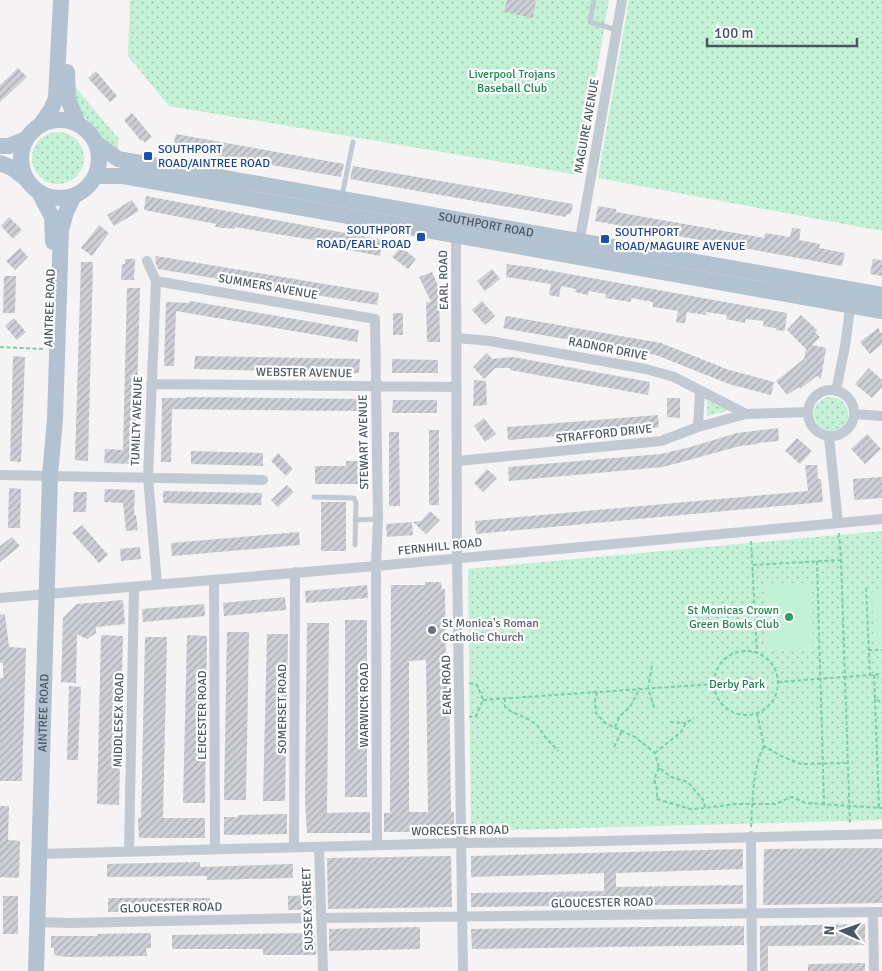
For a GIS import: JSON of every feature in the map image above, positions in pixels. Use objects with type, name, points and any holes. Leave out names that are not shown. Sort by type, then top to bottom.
[{"type":"main road","points":[[24,177],[20,160],[21,149],[26,139],[52,110],[56,98],[61,0]]},
{"type":"main road","points":[[71,0],[67,86],[68,99],[78,124]]},
{"type":"main road","points":[[0,163],[12,168],[39,192],[52,198],[74,196],[88,187],[96,176],[99,161],[96,143],[90,134],[78,124],[60,119],[41,124]]},
{"type":"main road","points":[[0,146],[8,146],[26,139]]},
{"type":"main road","name":"SOUTHPORT ROAD","points":[[96,143],[118,159],[342,199],[457,227]]},
{"type":"main road","name":"SOUTHPORT ROAD","points":[[96,176],[123,176],[457,227],[852,297],[882,311]]},
{"type":"main road","name":"AINTREE ROAD","points":[[36,971],[50,475],[46,418],[53,230],[52,217],[39,192]]},
{"type":"main road","name":"AINTREE ROAD","points":[[50,456],[56,419],[61,230],[66,212],[74,196]]},
{"type":"main road","name":"SOUTHPORT ROAD","points":[[852,297],[882,294]]},
{"type":"street","name":"MAGUIRE AVENUE","points":[[578,249],[622,0]]},
{"type":"street","name":"EARL ROAD","points":[[457,227],[457,557],[462,971]]},
{"type":"street","name":"TUMILTY AVENUE","points":[[147,261],[156,281],[150,384],[148,477],[157,584]]},
{"type":"street","name":"SUMMERS AVENUE","points":[[156,281],[375,319]]},
{"type":"street","points":[[836,391],[852,297]]},
{"type":"street","name":"STEWART AVENUE","points":[[375,319],[378,520],[376,566]]},
{"type":"street","name":"RADNOR DRIVE","points":[[457,338],[490,340],[646,369],[674,377],[746,414]]},
{"type":"street","name":"WEBSTER AVENUE","points":[[150,384],[457,387]]},
{"type":"street","points":[[825,391],[836,391],[846,396],[853,405],[854,414],[849,428],[838,435],[829,437],[815,431],[810,424],[808,412],[810,404],[818,394],[825,391]]},
{"type":"street","points":[[698,427],[700,392]]},
{"type":"street","name":"STRAFFORD DRIVE","points":[[458,461],[661,441],[698,427],[746,414],[808,412]]},
{"type":"street","points":[[854,414],[882,416]]},
{"type":"street","points":[[829,437],[838,523]]},
{"type":"street","points":[[0,475],[263,480]]},
{"type":"street","name":"FERNHILL ROAD","points":[[0,598],[157,584],[214,581],[882,519]]},
{"type":"street","name":"WARWICK ROAD","points":[[376,566],[377,845]]},
{"type":"street","name":"SOMERSET ROAD","points":[[294,847],[295,572]]},
{"type":"street","name":"LEICESTER ROAD","points":[[214,581],[215,849]]},
{"type":"street","name":"MIDDLESEX ROAD","points":[[129,852],[134,587]]},
{"type":"street","name":"WORCESTER ROAD","points":[[39,854],[460,842],[562,842],[882,834]]},
{"type":"street","points":[[751,836],[752,971]]},
{"type":"street","name":"SUSSEX STREET","points":[[319,847],[323,971]]},
{"type":"street","points":[[874,971],[878,912]]},
{"type":"street","name":"GLOUCESTER ROAD","points":[[322,918],[878,912]]},
{"type":"street","name":"GLOUCESTER ROAD","points":[[37,922],[80,923],[306,918]]},
{"type":"lane","points":[[594,0],[590,22],[617,30]]},
{"type":"lane","points":[[342,199],[352,142]]},
{"type":"lane","points":[[314,497],[352,497],[356,503],[355,545]]},
{"type":"lane","points":[[355,520],[378,520]]},
{"type":"path","points":[[0,347],[49,349]]},
{"type":"path","points":[[838,523],[851,835]]},
{"type":"path","points":[[750,530],[757,654]]},
{"type":"path","points":[[753,565],[841,560]]},
{"type":"path","points":[[816,561],[824,804]]},
{"type":"path","points":[[866,588],[870,675]]},
{"type":"path","points":[[868,650],[882,650]]},
{"type":"path","points":[[742,652],[757,654],[772,664],[776,672],[778,682],[775,697],[770,704],[757,713],[747,716],[737,714],[728,710],[718,699],[714,684],[715,674],[727,657],[742,652]]},
{"type":"path","points":[[652,666],[648,688],[655,710]]},
{"type":"path","points":[[778,682],[882,674]]},
{"type":"path","points":[[659,768],[654,779],[658,799],[690,809],[752,802],[775,804],[792,797],[806,803],[881,808],[874,675]]},
{"type":"path","points":[[459,681],[477,685],[483,700],[476,716],[460,720]]},
{"type":"path","points":[[483,700],[714,684]]},
{"type":"path","points":[[615,727],[620,716],[630,708],[640,688]]},
{"type":"path","points":[[597,692],[595,700],[596,713],[605,723],[635,737],[655,753],[659,768],[670,777],[688,782],[704,801],[705,808]]},
{"type":"path","points":[[505,698],[505,707],[513,714],[530,720],[543,732],[546,739],[558,751]]},
{"type":"path","points":[[875,699],[882,703]]},
{"type":"path","points":[[751,836],[752,802],[759,756],[764,746],[757,713]]},
{"type":"path","points":[[670,722],[686,722],[694,718]]},
{"type":"path","points":[[655,753],[681,732],[686,722]]},
{"type":"path","points":[[614,747],[622,730]]},
{"type":"path","points":[[764,746],[781,756],[801,764],[849,763]]},
{"type":"green space","name":"Liverpool Trojans Baseball Club","points":[[130,0],[609,0],[579,175],[169,106],[128,56]]},
{"type":"green space","points":[[629,0],[882,0],[882,231],[598,178]]},
{"type":"green space","points":[[72,83],[119,139],[117,150],[108,145],[80,112]]},
{"type":"green space","points":[[58,132],[68,134],[76,140],[82,148],[84,158],[82,168],[76,176],[68,182],[58,184],[48,182],[40,176],[34,168],[32,158],[34,148],[40,140],[48,134]]},
{"type":"green space","points":[[831,397],[838,398],[843,402],[847,407],[847,421],[843,426],[838,430],[831,431],[824,430],[819,426],[815,421],[814,414],[815,407],[819,402],[824,398]]},
{"type":"green space","points":[[707,400],[727,409],[727,411],[707,416]]},
{"type":"green space","name":"Derby Park","points":[[882,531],[882,820],[471,831],[468,569]]},
{"type":"green space","name":"St Monicas Crown Green Bowls Club","points":[[811,583],[813,649],[767,650],[765,584]]},
{"type":"green space","points":[[882,591],[882,619],[873,619],[872,592]]},
{"type":"green space","points":[[873,620],[882,620],[882,648],[874,648]]},
{"type":"building","points":[[507,0],[536,0],[533,18],[504,12]]},
{"type":"building","points":[[18,68],[27,77],[0,102],[0,85]]},
{"type":"building","points":[[96,71],[117,96],[110,102],[88,78]]},
{"type":"building","points":[[132,113],[152,137],[145,143],[143,140],[141,141],[124,120]]},
{"type":"building","points":[[176,134],[344,164],[341,177],[173,148]]},
{"type":"building","points":[[353,166],[573,204],[571,214],[566,214],[566,217],[350,179]]},
{"type":"building","points":[[146,196],[383,240],[380,256],[338,248],[338,244],[235,227],[235,229],[215,227],[216,224],[144,210]]},
{"type":"building","points":[[132,200],[139,211],[114,226],[107,215]]},
{"type":"building","points":[[598,206],[616,209],[616,212],[764,238],[765,233],[790,237],[792,228],[801,229],[799,240],[820,244],[819,248],[845,253],[842,266],[595,221]]},
{"type":"building","points":[[9,217],[22,230],[13,239],[1,226]]},
{"type":"building","points":[[99,225],[109,233],[92,256],[81,248]]},
{"type":"building","points":[[401,247],[416,259],[408,269],[392,257]]},
{"type":"building","points":[[20,248],[28,257],[15,270],[6,261]]},
{"type":"building","points":[[156,256],[379,293],[377,305],[158,269],[155,261]]},
{"type":"building","points":[[125,259],[135,259],[134,280],[121,280],[122,264],[125,264]]},
{"type":"building","points":[[873,259],[882,260],[882,276],[870,274]]},
{"type":"building","points":[[81,262],[93,262],[88,461],[75,460]]},
{"type":"building","points":[[507,264],[787,313],[785,329],[784,331],[776,330],[776,328],[763,326],[764,321],[746,319],[745,323],[726,319],[727,315],[706,312],[706,315],[687,312],[685,323],[681,323],[676,322],[678,311],[653,307],[653,302],[631,298],[631,302],[605,298],[606,294],[589,291],[588,295],[575,292],[576,289],[561,286],[559,297],[549,295],[551,284],[506,277]]},
{"type":"building","points":[[492,269],[500,279],[485,291],[477,281]]},
{"type":"building","points":[[432,272],[439,288],[440,342],[427,342],[426,302],[431,302],[419,277]]},
{"type":"building","points":[[4,276],[16,276],[15,313],[3,313]]},
{"type":"building","points":[[127,288],[140,288],[135,464],[104,463],[105,449],[123,450]]},
{"type":"building","points":[[190,301],[359,330],[357,342],[176,311],[174,366],[164,366],[166,302],[189,303]]},
{"type":"building","points":[[482,301],[495,316],[485,325],[472,310]]},
{"type":"building","points":[[393,313],[403,313],[403,335],[393,335]]},
{"type":"building","points":[[801,315],[817,330],[815,332],[820,337],[812,345],[826,348],[821,379],[817,376],[800,389],[799,387],[787,395],[776,381],[804,359],[806,349],[787,330]]},
{"type":"building","points":[[506,316],[661,343],[729,370],[774,382],[771,395],[729,384],[656,355],[503,328]]},
{"type":"building","points":[[14,318],[26,332],[17,340],[5,326]]},
{"type":"building","points":[[878,328],[882,334],[882,344],[870,354],[860,342]]},
{"type":"building","points":[[487,353],[492,359],[513,357],[650,382],[648,395],[510,370],[510,368],[495,368],[484,379],[473,367]]},
{"type":"building","points":[[13,356],[25,357],[21,462],[10,461]]},
{"type":"building","points":[[195,356],[360,359],[359,373],[194,369]]},
{"type":"building","points":[[392,359],[438,360],[438,373],[392,373]]},
{"type":"building","points":[[869,368],[882,380],[882,387],[872,398],[855,384]]},
{"type":"building","points":[[474,380],[486,381],[487,405],[473,406]]},
{"type":"building","points":[[162,398],[359,399],[359,411],[172,409],[171,462],[161,462]]},
{"type":"building","points":[[667,398],[680,398],[680,418],[667,417]]},
{"type":"building","points":[[393,400],[437,400],[437,413],[392,413]]},
{"type":"building","points":[[658,415],[659,427],[648,429],[508,440],[507,427]]},
{"type":"building","points":[[484,418],[496,434],[485,442],[474,426]]},
{"type":"building","points":[[778,428],[779,441],[740,446],[663,467],[509,481],[508,467],[661,454],[737,433]]},
{"type":"building","points":[[429,430],[439,430],[439,505],[429,505]]},
{"type":"building","points":[[389,432],[399,432],[400,506],[389,506]]},
{"type":"building","points":[[867,434],[881,449],[865,464],[851,449]]},
{"type":"building","points":[[797,438],[812,451],[800,464],[785,451]]},
{"type":"building","points":[[191,451],[263,453],[263,466],[191,464]]},
{"type":"building","points":[[278,453],[293,469],[286,476],[271,461]]},
{"type":"building","points":[[346,461],[358,461],[358,484],[315,484],[315,466],[346,466]]},
{"type":"building","points":[[805,465],[817,465],[818,479],[821,479],[823,502],[476,534],[475,521],[808,491]]},
{"type":"building","points":[[487,469],[497,478],[483,492],[474,483]]},
{"type":"building","points":[[882,477],[882,498],[854,500],[853,479]]},
{"type":"building","points":[[287,485],[294,492],[278,507],[271,500]]},
{"type":"building","points":[[9,488],[21,489],[20,528],[8,528]]},
{"type":"building","points":[[105,489],[135,490],[134,515],[136,515],[138,530],[126,531],[123,503],[104,502]]},
{"type":"building","points":[[163,491],[262,493],[261,505],[163,503]]},
{"type":"building","points":[[74,492],[87,492],[86,512],[73,512]]},
{"type":"building","points":[[321,502],[346,502],[346,551],[321,551]]},
{"type":"building","points":[[430,511],[440,520],[426,534],[413,522],[421,521]]},
{"type":"building","points":[[412,522],[413,535],[387,537],[386,524]]},
{"type":"building","points":[[82,525],[108,555],[99,563],[72,533]]},
{"type":"building","points":[[299,532],[300,545],[172,556],[171,543]]},
{"type":"building","points":[[12,537],[20,546],[0,562],[0,546]]},
{"type":"building","points":[[140,547],[141,559],[121,561],[120,549]]},
{"type":"building","points":[[425,582],[441,582],[442,589],[445,589],[446,668],[449,668],[451,812],[454,812],[454,832],[384,832],[384,813],[390,813],[391,585],[425,585]],"holes":[[[426,660],[428,812],[409,812],[409,661]]]},
{"type":"building","points":[[367,585],[368,598],[306,603],[305,591]]},
{"type":"building","points":[[285,597],[286,610],[224,616],[223,603]]},
{"type":"building","points":[[123,600],[125,624],[96,627],[96,633],[87,639],[77,634],[76,683],[61,682],[63,618],[77,604]]},
{"type":"building","points":[[204,604],[205,616],[143,622],[142,609]]},
{"type":"building","points":[[5,614],[9,647],[26,648],[22,781],[0,781],[0,678],[3,678],[3,663],[0,663],[0,615]]},
{"type":"building","points":[[345,620],[367,620],[367,797],[345,797]]},
{"type":"building","points":[[307,623],[329,623],[327,813],[370,812],[370,833],[307,833],[305,800]]},
{"type":"building","points":[[227,632],[249,632],[246,800],[224,800]]},
{"type":"building","points":[[267,634],[288,634],[285,801],[263,801]]},
{"type":"building","points":[[101,635],[123,636],[119,805],[97,804]]},
{"type":"building","points":[[187,635],[207,636],[205,803],[183,803]]},
{"type":"building","points":[[145,637],[167,637],[163,818],[205,818],[205,838],[139,838],[138,818],[141,818]]},
{"type":"building","points":[[747,676],[752,678],[754,683],[752,688],[747,690],[742,688],[740,683],[742,678]]},
{"type":"building","points":[[69,686],[81,687],[78,760],[67,760]]},
{"type":"building","points":[[0,806],[9,806],[8,840],[20,841],[19,878],[0,877]]},
{"type":"building","points":[[287,814],[287,834],[224,835],[224,817]]},
{"type":"building","points":[[882,848],[882,903],[763,905],[764,849]]},
{"type":"building","points":[[743,849],[743,869],[616,873],[616,887],[743,885],[743,904],[471,907],[471,893],[604,891],[604,873],[471,877],[471,856]]},
{"type":"building","points":[[451,856],[452,907],[328,909],[327,858]]},
{"type":"building","points":[[200,862],[200,867],[293,864],[293,878],[207,880],[207,876],[107,877],[107,864]]},
{"type":"building","points":[[314,895],[314,909],[288,910],[288,896]]},
{"type":"building","points":[[3,896],[18,896],[18,934],[3,934]]},
{"type":"building","points":[[108,898],[210,898],[210,910],[108,912]]},
{"type":"building","points":[[865,924],[865,945],[768,946],[768,971],[760,971],[760,926]]},
{"type":"building","points":[[744,926],[744,945],[472,949],[471,929]]},
{"type":"building","points":[[420,927],[420,949],[329,951],[329,929]]},
{"type":"building","points":[[151,933],[151,948],[146,948],[147,956],[67,957],[54,955],[54,948],[51,948],[51,936]]},
{"type":"building","points":[[315,933],[316,955],[263,955],[263,949],[172,949],[172,935]]},
{"type":"building","points":[[865,963],[865,971],[808,971],[808,964]]},
{"type":"place","name":"SOUTHPORT ROAD/AINTREE ROAD","points":[[148,156]]},
{"type":"place","name":"SOUTHPORT ROAD/EARL ROAD","points":[[421,237]]},
{"type":"place","name":"SOUTHPORT ROAD/MAGUIRE AVENUE","points":[[605,239]]},
{"type":"place","name":"St Monicas Crown Green Bowls Club","points":[[789,617]]},
{"type":"place","name":"St Monica's Roman Catholic Church","points":[[432,630]]}]
